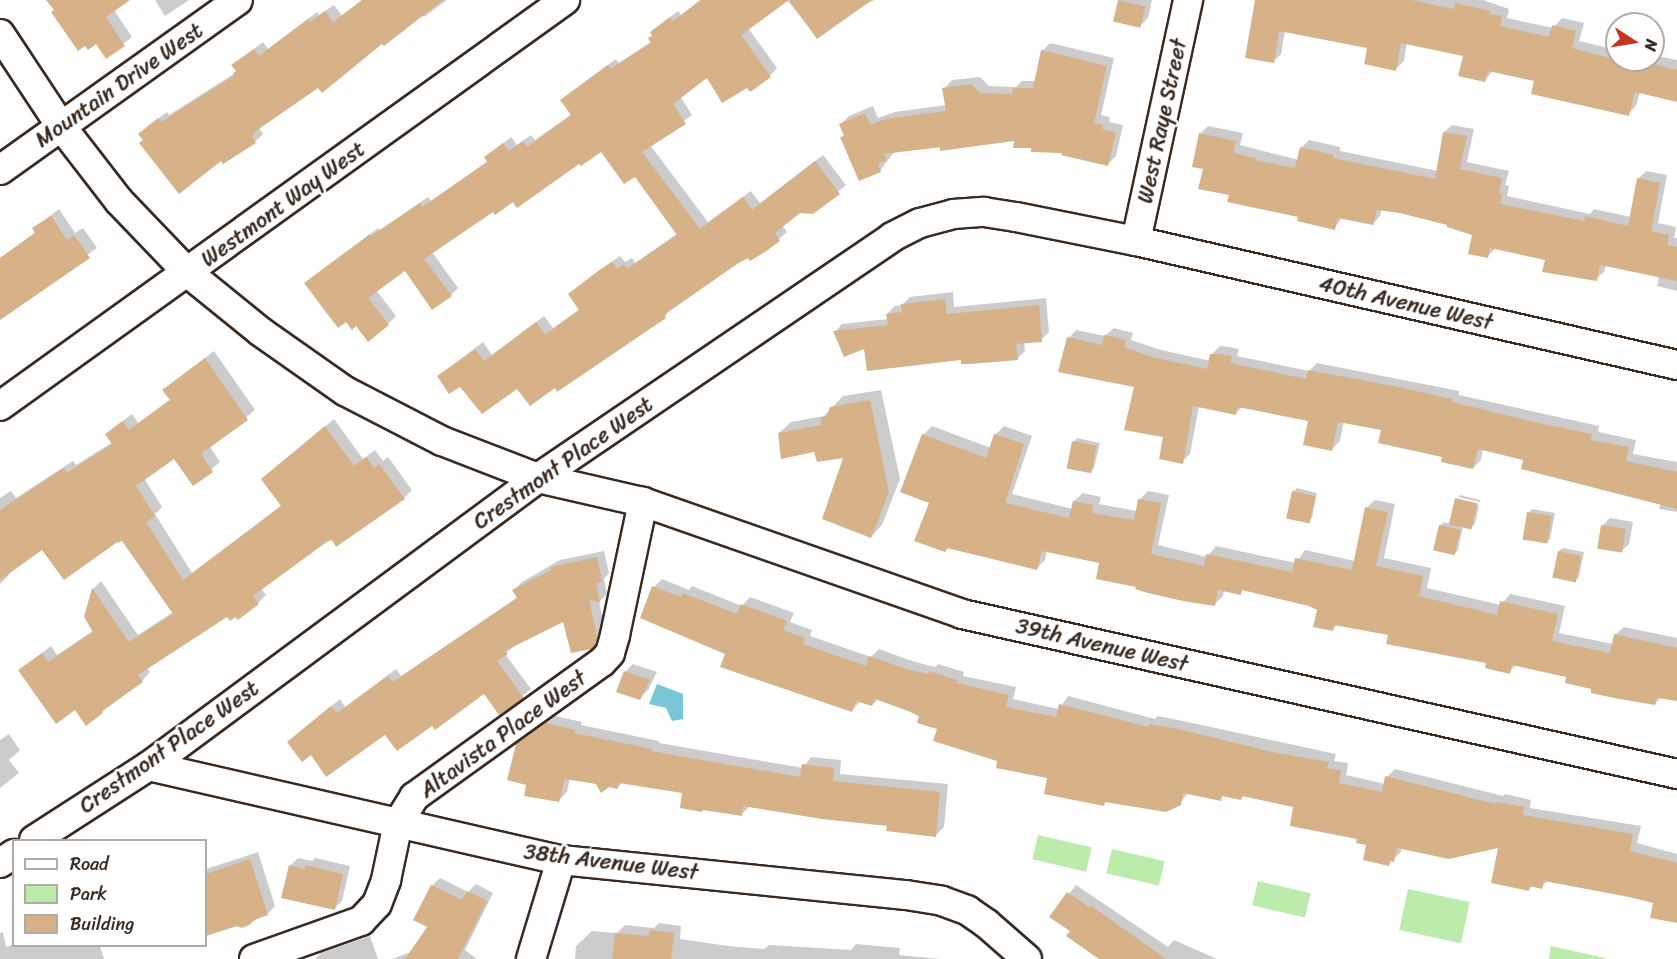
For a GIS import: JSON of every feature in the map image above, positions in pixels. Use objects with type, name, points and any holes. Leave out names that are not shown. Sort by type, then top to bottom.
[{"type":"street","name":"Mountain Drive West","points":[[0,170],[238,0]]},
{"type":"street","name":"Westmont Way West","points":[[0,406],[565,0]]},
{"type":"street","name":"West Raye Street","points":[[1136,242],[1188,0]]},
{"type":"street","name":"39th Avenue West","points":[[0,34],[61,126],[118,201],[188,272],[261,332],[345,391],[442,441],[538,478],[643,502],[962,614],[1677,774]]},
{"type":"street","name":"Crestmont Place West","points":[[36,839],[149,766],[538,478],[892,237],[920,223],[953,214],[984,212],[1136,242]]},
{"type":"street","name":"40th Avenue West","points":[[1136,242],[1677,365]]},
{"type":"street","name":"Altavista Place West","points":[[254,959],[361,921],[377,904],[386,880],[398,823],[414,797],[589,672],[610,653],[643,502]]},
{"type":"street","name":"38th Avenue West","points":[[149,766],[561,860],[906,895],[942,901],[967,910],[987,924],[1027,959]]},
{"type":"street","points":[[531,959],[561,860]]},
{"type":"green space","points":[[1038,835],[1092,847],[1086,872],[1032,859]]},
{"type":"green space","points":[[1112,849],[1165,861],[1159,886],[1106,873]]},
{"type":"green space","points":[[1258,881],[1311,893],[1305,918],[1252,905]]},
{"type":"green space","points":[[1408,889],[1470,902],[1461,943],[1399,930]]},
{"type":"green space","points":[[1551,946],[1605,958],[1605,959],[1549,959]]},
{"type":"water","points":[[657,684],[683,694],[683,719],[672,721],[666,708],[649,704]]},
{"type":"building","points":[[46,0],[130,0],[106,17],[125,46],[106,59],[96,44],[88,50],[85,46],[78,51],[51,12],[54,10]]},
{"type":"building","points":[[362,0],[443,0],[384,46],[382,44],[322,93],[318,88],[256,131],[252,136],[256,143],[223,164],[221,161],[179,194],[139,143],[143,140],[138,134],[158,118],[161,122],[235,75],[233,73],[236,71],[231,65],[254,49],[259,56],[308,19],[310,22],[325,11],[333,22]]},
{"type":"building","points":[[701,0],[789,0],[741,35],[771,77],[750,92],[747,88],[722,103],[707,78],[673,104],[686,124],[642,152],[700,229],[743,197],[752,210],[815,161],[840,194],[813,214],[800,213],[775,233],[780,241],[765,252],[750,261],[748,258],[737,264],[664,315],[666,318],[557,392],[555,388],[530,406],[517,389],[482,414],[460,387],[449,394],[437,376],[475,349],[484,361],[536,322],[545,335],[579,310],[568,294],[598,271],[612,262],[617,269],[624,264],[627,269],[677,235],[635,177],[624,184],[601,152],[581,166],[579,164],[517,208],[513,202],[495,215],[493,212],[424,259],[452,296],[432,310],[405,271],[368,298],[389,325],[368,342],[356,326],[352,330],[346,322],[338,328],[304,283],[370,234],[371,236],[420,203],[422,207],[487,162],[484,157],[503,143],[509,151],[523,141],[527,147],[571,115],[560,100],[608,65],[610,69],[651,43],[648,38],[652,36],[650,32],[670,17],[673,21]]},
{"type":"building","points":[[789,0],[872,0],[817,39]]},
{"type":"building","points":[[1118,0],[1145,6],[1140,28],[1113,21]]},
{"type":"building","points":[[1255,0],[1411,0],[1454,9],[1455,3],[1491,11],[1490,14],[1502,16],[1500,26],[1549,37],[1552,25],[1576,31],[1572,48],[1605,57],[1605,72],[1665,72],[1665,67],[1677,70],[1677,102],[1635,92],[1629,116],[1531,94],[1534,81],[1488,71],[1485,82],[1458,76],[1463,56],[1401,43],[1396,71],[1364,64],[1367,48],[1279,31],[1274,63],[1245,58]]},
{"type":"building","points":[[1041,50],[1107,66],[1094,123],[1103,125],[1102,129],[1116,133],[1108,166],[1061,155],[1062,153],[1031,152],[1031,148],[1013,148],[1014,141],[940,151],[940,147],[884,154],[887,160],[878,164],[881,172],[859,181],[840,137],[844,136],[839,124],[865,113],[870,125],[885,119],[946,111],[942,88],[971,84],[980,93],[1012,94],[1013,88],[1033,88]]},
{"type":"building","points":[[1443,132],[1467,136],[1460,169],[1502,178],[1499,193],[1502,194],[1500,204],[1584,221],[1585,216],[1628,226],[1637,178],[1660,183],[1651,231],[1669,235],[1667,245],[1677,247],[1677,281],[1600,265],[1597,281],[1542,272],[1545,260],[1490,248],[1488,258],[1468,254],[1472,235],[1447,227],[1447,225],[1400,213],[1377,210],[1373,225],[1338,218],[1335,230],[1297,221],[1298,217],[1227,202],[1229,195],[1198,189],[1203,169],[1192,167],[1199,133],[1236,141],[1234,153],[1295,168],[1300,147],[1334,155],[1333,158],[1435,179]]},
{"type":"building","points":[[51,216],[67,240],[74,235],[90,258],[0,320],[0,258],[35,233],[32,228]]},
{"type":"building","points":[[945,299],[947,314],[1039,305],[1042,342],[1016,344],[1018,360],[961,364],[961,360],[867,371],[864,349],[844,357],[833,331],[888,325],[886,314],[902,312],[901,304]]},
{"type":"building","points":[[1104,335],[1126,340],[1124,347],[1152,357],[1207,369],[1210,354],[1232,356],[1230,363],[1306,379],[1308,370],[1398,387],[1452,399],[1452,402],[1592,434],[1591,440],[1629,447],[1626,461],[1677,472],[1677,509],[1521,469],[1523,460],[1478,449],[1473,469],[1441,462],[1442,457],[1378,443],[1381,430],[1338,422],[1332,451],[1303,445],[1308,421],[1238,407],[1236,415],[1193,406],[1183,464],[1159,459],[1163,437],[1124,430],[1134,387],[1058,372],[1067,337],[1102,345]]},
{"type":"building","points":[[205,358],[248,420],[201,454],[213,472],[193,486],[174,459],[136,486],[155,516],[146,522],[183,580],[281,506],[261,479],[325,426],[354,466],[366,457],[374,468],[379,464],[405,499],[336,547],[332,540],[328,541],[253,596],[259,604],[238,620],[235,617],[230,621],[227,617],[138,675],[143,682],[102,711],[103,713],[86,726],[75,710],[56,724],[18,670],[42,653],[48,662],[93,632],[84,617],[92,588],[129,642],[173,614],[122,541],[64,580],[42,550],[0,580],[0,510],[64,468],[67,473],[112,444],[105,434],[123,421],[129,430],[170,400],[162,390]]},
{"type":"building","points":[[870,400],[889,492],[871,538],[822,519],[843,458],[817,462],[814,452],[781,459],[778,433],[822,425],[820,418],[827,416],[830,407]]},
{"type":"building","points":[[922,434],[986,458],[994,434],[1024,444],[1005,503],[1069,518],[1073,501],[1093,505],[1092,513],[1134,520],[1138,499],[1161,503],[1151,554],[1204,566],[1206,554],[1292,572],[1295,558],[1352,570],[1365,507],[1388,512],[1376,566],[1423,576],[1419,596],[1497,615],[1500,601],[1558,614],[1552,641],[1610,653],[1614,634],[1677,648],[1677,701],[1657,698],[1655,705],[1614,698],[1591,693],[1591,689],[1565,683],[1566,677],[1512,665],[1510,674],[1485,668],[1486,663],[1386,644],[1388,635],[1334,625],[1333,631],[1313,627],[1317,610],[1309,606],[1242,590],[1241,595],[1218,590],[1215,606],[1183,601],[1148,593],[1135,589],[1136,587],[1096,579],[1099,563],[1042,551],[1037,570],[947,548],[945,552],[914,541],[929,503],[900,492]]},
{"type":"building","points":[[1072,441],[1097,446],[1091,473],[1067,468]]},
{"type":"building","points":[[1292,491],[1315,496],[1310,523],[1286,518]]},
{"type":"building","points":[[1455,498],[1477,503],[1471,529],[1449,524]]},
{"type":"building","points":[[1527,512],[1552,516],[1547,544],[1523,540]]},
{"type":"building","points":[[1439,525],[1460,530],[1455,555],[1433,550]]},
{"type":"building","points":[[1601,525],[1626,529],[1622,553],[1597,549]]},
{"type":"building","points":[[1558,551],[1581,556],[1576,582],[1552,577]]},
{"type":"building","points":[[597,557],[602,582],[596,583],[600,603],[589,599],[597,637],[595,645],[592,649],[571,653],[563,622],[505,651],[508,654],[497,661],[524,698],[499,715],[484,694],[435,730],[432,726],[397,751],[385,735],[326,777],[311,755],[302,762],[287,742],[331,706],[337,713],[388,676],[393,682],[517,598],[512,590],[551,570],[551,567]]},
{"type":"building","points":[[652,586],[681,597],[683,593],[737,614],[741,604],[787,621],[783,630],[805,638],[803,644],[866,666],[869,656],[903,668],[928,674],[929,671],[957,680],[956,683],[1009,695],[1006,707],[1056,717],[1059,704],[1148,727],[1149,724],[1179,729],[1272,752],[1329,762],[1327,768],[1341,770],[1339,783],[1382,792],[1385,776],[1495,804],[1496,802],[1524,807],[1523,815],[1633,834],[1630,851],[1677,863],[1677,923],[1650,918],[1653,903],[1629,897],[1544,881],[1542,889],[1530,886],[1529,891],[1491,883],[1498,848],[1449,859],[1397,848],[1394,862],[1390,861],[1389,866],[1363,860],[1366,845],[1356,843],[1357,839],[1290,826],[1293,807],[1242,796],[1241,800],[1222,796],[1221,801],[1183,793],[1181,805],[1166,812],[1105,802],[1104,806],[1044,794],[1047,778],[996,768],[997,761],[933,741],[937,729],[917,723],[919,716],[908,711],[875,699],[872,706],[856,701],[852,712],[720,667],[725,654],[640,618]]},
{"type":"building","points":[[624,671],[650,680],[640,700],[616,692]]},
{"type":"building","points":[[546,723],[575,730],[574,733],[652,749],[651,751],[800,777],[802,764],[834,768],[833,781],[940,792],[936,837],[886,831],[887,826],[822,819],[743,806],[742,816],[703,810],[702,812],[680,808],[682,793],[619,783],[618,789],[609,787],[601,793],[596,784],[565,779],[559,802],[524,796],[526,785],[507,780],[516,744]]},
{"type":"building","points":[[250,859],[268,915],[242,928],[237,926],[207,936],[207,874]]},
{"type":"building","points":[[289,865],[305,869],[305,865],[343,874],[335,910],[281,898]]},
{"type":"building","points":[[431,885],[462,900],[467,891],[487,901],[458,959],[405,959],[427,927],[413,920]]},
{"type":"building","points":[[1067,892],[1090,908],[1090,905],[1166,959],[1099,959],[1066,936],[1070,931],[1049,917]]},
{"type":"building","points":[[650,930],[674,933],[671,959],[612,959],[615,933],[649,936]]}]
